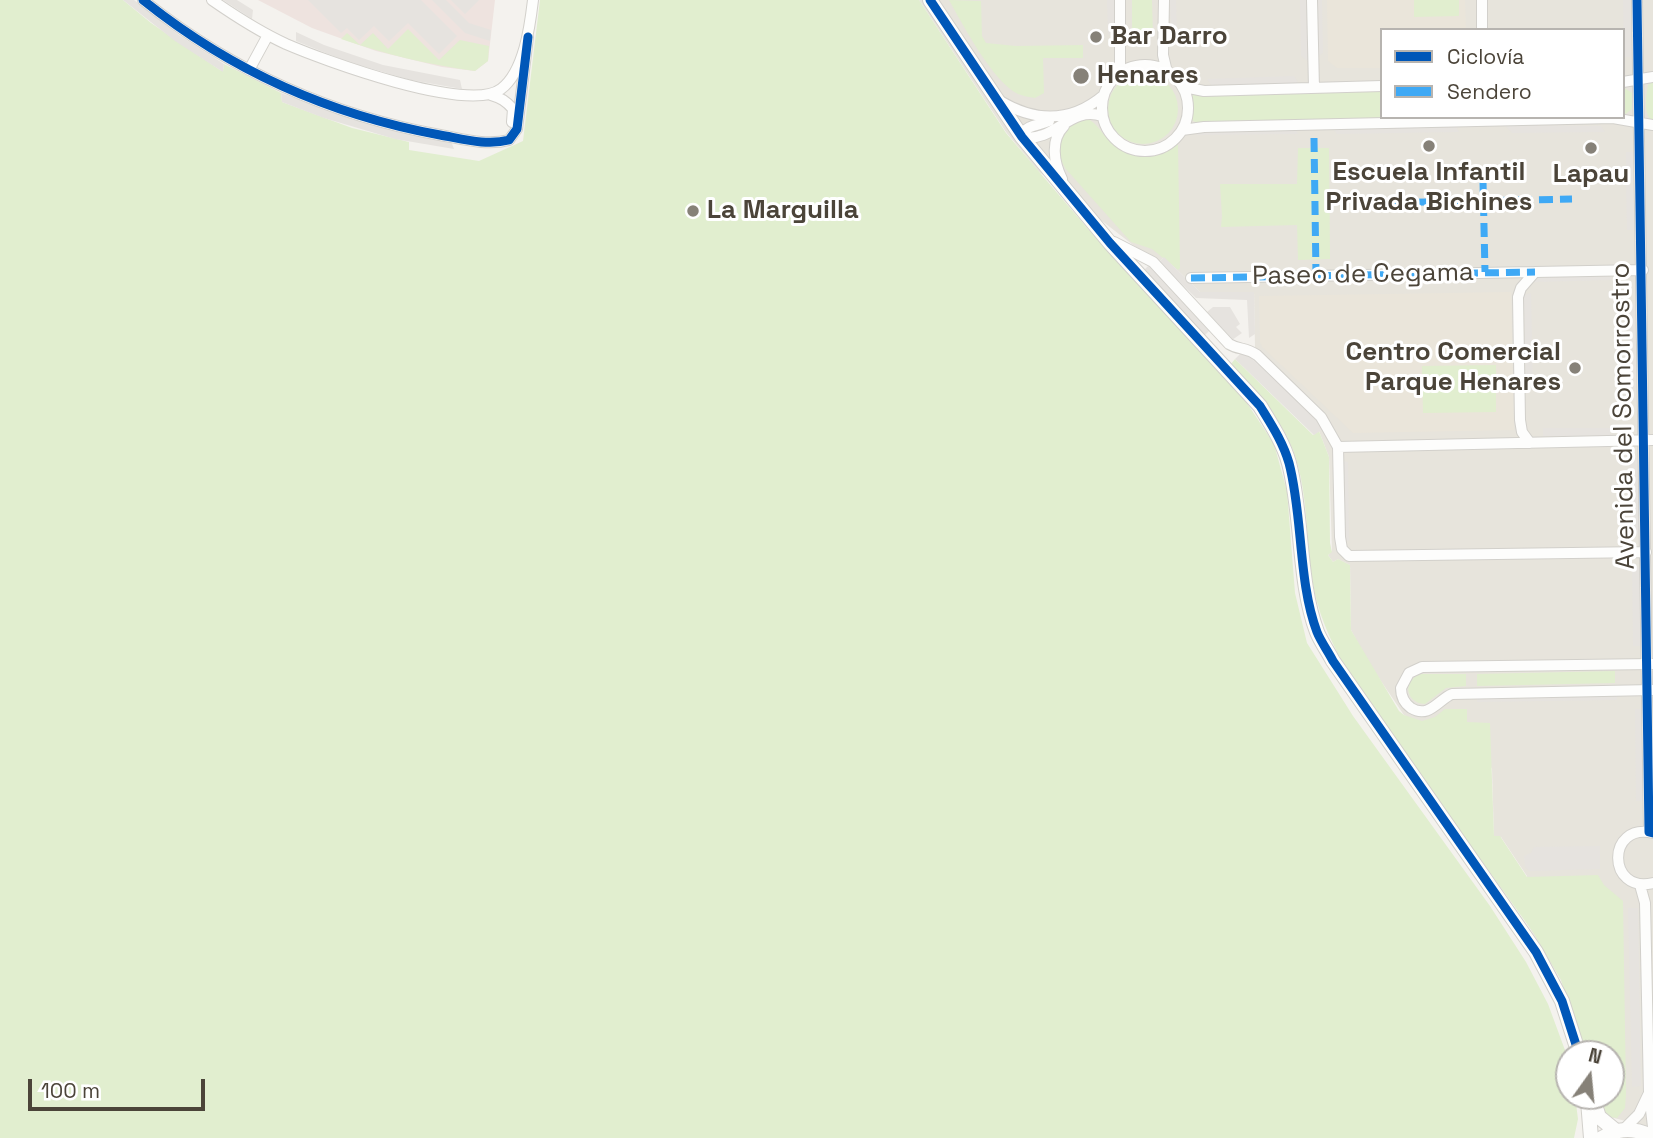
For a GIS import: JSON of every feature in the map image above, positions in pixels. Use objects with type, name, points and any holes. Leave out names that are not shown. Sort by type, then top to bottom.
[{"type":"street","points":[[143,0],[172,24],[249,70],[279,86],[341,111],[399,127],[471,140],[501,142],[514,136],[517,129],[533,0]]},
{"type":"street","points":[[212,0],[268,35],[355,71],[415,86],[502,98],[513,109],[509,132],[501,142]]},
{"type":"street","points":[[930,0],[1021,136],[1105,237],[1259,406],[1272,425],[1282,444],[1293,481],[1311,612],[1318,635],[1333,661],[1536,952],[1562,1001],[1575,1040]]},
{"type":"street","points":[[1120,0],[1120,73]]},
{"type":"street","points":[[1164,0],[1163,55],[1167,72]]},
{"type":"street","points":[[1312,0],[1314,88]]},
{"type":"street","points":[[1482,0],[1482,28]]},
{"type":"street","name":"Avenida del Somorrostro","points":[[1637,0],[1649,440],[1646,552],[1651,664],[1651,832]]},
{"type":"street","points":[[249,70],[268,35]]},
{"type":"street","points":[[491,95],[503,88],[510,79],[526,41]]},
{"type":"street","points":[[1179,82],[1186,96],[1188,109],[1182,130],[1156,150],[1138,151],[1115,139],[1102,116],[1104,95],[1110,83],[1131,67],[1156,67],[1189,88],[1204,90],[1380,86]]},
{"type":"street","points":[[1625,82],[1653,77]]},
{"type":"street","points":[[994,97],[1031,116],[1066,117],[1104,95]]},
{"type":"street","points":[[1021,136],[1032,125],[1087,113],[1102,116]]},
{"type":"street","points":[[1066,117],[1056,139],[1055,155],[1058,171],[1072,197]]},
{"type":"street","points":[[1182,130],[1259,125],[1562,119]]},
{"type":"street","points":[[1618,119],[1653,125]]},
{"type":"street","points":[[1105,237],[1153,262],[1229,344],[1246,348],[1256,355],[1321,417],[1338,447],[1340,537],[1342,549],[1349,556],[1646,552]]},
{"type":"street","name":"Paseo de Cegama","points":[[1191,278],[1643,271]]},
{"type":"street","points":[[1530,443],[1522,432],[1520,420],[1518,297],[1521,288],[1535,272]]},
{"type":"street","points":[[1338,447],[1649,440]]},
{"type":"street","points":[[1651,664],[1422,667],[1409,673],[1401,688],[1404,701],[1409,707],[1424,712],[1436,707],[1452,694],[1651,690]]},
{"type":"street","points":[[1651,832],[1640,832],[1626,838],[1617,856],[1623,874],[1629,880],[1648,884],[1645,903],[1651,1063],[1649,1093],[1653,1128]]},
{"type":"street","points":[[1602,1138],[1620,1130],[1639,1114],[1649,1093]]},
{"type":"street","points":[[1590,1110],[1591,1138]]},
{"type":"street","points":[[1596,1110],[1599,1117],[1620,1130],[1640,1131],[1653,1137]]},
{"type":"shaded area","points":[[123,0],[134,0],[179,35],[224,64],[223,72],[175,41]]},
{"type":"shaded area","points":[[223,0],[237,0],[253,10],[252,19]]},
{"type":"shaded area","points":[[258,0],[495,0],[488,61],[475,71],[442,67],[376,51],[312,28]]},
{"type":"shaded area","points":[[308,0],[421,0],[457,36],[439,54],[408,23],[389,41],[374,26],[359,40],[347,28],[341,33]]},
{"type":"shaded area","points":[[432,0],[446,0],[469,23],[491,30],[490,41],[465,33]]},
{"type":"shaded area","points":[[451,0],[479,0],[465,14]]},
{"type":"shaded area","points":[[919,0],[1653,0],[1653,1128],[1610,1117],[1604,1111],[1625,1110],[1625,1040],[1581,1040],[1561,980],[1522,915],[1527,876],[1501,837],[1494,836],[1492,768],[1404,715],[1368,662],[1351,630],[1350,565],[1338,559],[1333,562],[1328,555],[1332,551],[1329,457],[1319,431],[1330,424],[1321,409],[1255,347],[1254,292],[1200,292],[1164,257],[1159,262],[1038,171],[1006,132]]},
{"type":"shaded area","points":[[1107,0],[1114,0],[1114,32],[1108,35]]},
{"type":"shaded area","points":[[1170,0],[1176,0],[1177,33],[1171,33]]},
{"type":"shaded area","points":[[1300,0],[1307,0],[1309,62],[1301,56]]},
{"type":"shaded area","points":[[1316,0],[1322,0],[1323,53],[1317,57]]},
{"type":"shaded area","points":[[1327,0],[1465,0],[1466,28],[1380,28],[1380,68],[1337,68],[1328,61]]},
{"type":"shaded area","points":[[1623,0],[1630,0],[1631,57],[1625,57]]},
{"type":"shaded area","points":[[296,32],[324,45],[383,65],[460,80],[462,89],[411,80],[348,62],[296,41]]},
{"type":"shaded area","points":[[1294,76],[1300,85],[1212,86],[1207,79]]},
{"type":"shaded area","points":[[281,93],[355,120],[451,141],[454,149],[395,139],[324,118],[282,102]]},
{"type":"shaded area","points":[[1505,125],[1601,126],[1605,132],[1512,133]]},
{"type":"shaded area","points":[[1456,126],[1459,132],[1337,134],[1332,127]]},
{"type":"shaded area","points":[[1295,128],[1298,134],[1197,135],[1194,130]]},
{"type":"shaded area","points":[[1626,152],[1633,152],[1633,182],[1626,182]]},
{"type":"shaded area","points":[[1626,185],[1634,185],[1634,230],[1627,230]]},
{"type":"shaded area","points":[[1164,257],[1200,292],[1254,292],[1255,334],[1249,338],[1247,300],[1196,298],[1159,262]]},
{"type":"shaded area","points":[[1150,264],[1211,329],[1205,335],[1144,270]]},
{"type":"shaded area","points":[[1611,275],[1611,280],[1535,282],[1535,277]]},
{"type":"shaded area","points":[[1511,292],[1514,430],[1353,433],[1262,347],[1260,342],[1259,296]]},
{"type":"shaded area","points":[[1531,293],[1533,388],[1526,387],[1524,295]]},
{"type":"shaded area","points":[[1628,304],[1635,304],[1636,401],[1629,401]]},
{"type":"shaded area","points":[[1213,307],[1230,307],[1240,324],[1236,327],[1242,333],[1232,340],[1207,312]]},
{"type":"shaded area","points":[[1241,353],[1248,355],[1314,417],[1323,429],[1314,435],[1235,359]]},
{"type":"shaded area","points":[[1543,428],[1610,428],[1610,436],[1543,436]]},
{"type":"shaded area","points":[[1630,459],[1638,459],[1640,534],[1631,535]]},
{"type":"shaded area","points":[[1344,461],[1348,462],[1349,541],[1345,541]]},
{"type":"shaded area","points":[[1632,567],[1640,567],[1641,646],[1633,646]]},
{"type":"shaded area","points":[[1617,696],[1617,700],[1477,702],[1477,697]]},
{"type":"shaded area","points":[[1635,709],[1641,709],[1643,801],[1636,801]]},
{"type":"shaded area","points":[[1600,846],[1600,869],[1529,871],[1525,866],[1524,856],[1531,853],[1534,847]]},
{"type":"shaded area","points":[[1628,908],[1638,908],[1641,1086],[1632,1087]]},
{"type":"green space","points":[[0,0],[123,0],[151,23],[220,70],[223,71],[224,64],[281,93],[282,102],[352,128],[409,142],[409,150],[479,161],[523,141],[540,0],[919,0],[1006,133],[1088,229],[1243,397],[1274,444],[1287,491],[1295,593],[1307,643],[1353,716],[1490,906],[1526,962],[1548,1004],[1561,1040],[1555,1040],[1555,1110],[1577,1110],[1578,1119],[1574,1138],[0,1138]]},
{"type":"green space","points":[[949,0],[981,1],[982,36],[986,43],[1016,46],[1083,45],[1083,58],[1043,58],[1044,93],[1035,98],[1018,94],[1008,88],[989,66]]},
{"type":"green space","points":[[1132,0],[1152,0],[1153,36],[1132,36]]},
{"type":"green space","points":[[1414,0],[1459,0],[1459,16],[1414,17]]},
{"type":"green space","points":[[408,29],[439,60],[460,40],[489,46],[488,61],[475,71],[458,69],[360,45],[373,33],[388,49]]},
{"type":"green space","points":[[347,33],[360,45],[341,39]]},
{"type":"green space","points":[[1150,74],[1163,80],[1172,89],[1176,95],[1176,123],[1168,134],[1157,142],[1136,144],[1118,134],[1110,123],[1108,102],[1118,84],[1129,76]]},
{"type":"green space","points":[[1653,81],[1653,122],[1646,105],[1648,85]]},
{"type":"green space","points":[[1625,88],[1632,93],[1632,109],[1625,114]]},
{"type":"green space","points":[[1380,91],[1380,119],[1195,122],[1192,120],[1194,94]]},
{"type":"green space","points":[[1087,119],[1119,148],[1135,155],[1152,155],[1178,144],[1178,270],[1152,249],[1131,242],[1065,168],[1059,150],[1061,137],[1071,126]]},
{"type":"green space","points":[[1298,148],[1329,148],[1330,259],[1298,260],[1297,225],[1221,227],[1220,184],[1297,184]]},
{"type":"green space","points":[[1235,359],[1313,435],[1319,431],[1329,457],[1332,552],[1328,555],[1333,562],[1338,559],[1350,565],[1351,630],[1399,711],[1422,721],[1435,717],[1445,709],[1467,709],[1467,722],[1490,723],[1494,836],[1500,836],[1527,877],[1598,875],[1604,885],[1623,901],[1626,1093],[1625,1108],[1625,1040],[1581,1040],[1561,980],[1535,935],[1361,693],[1336,649],[1317,602],[1310,564],[1303,487],[1293,450],[1274,415],[1231,364]]},
{"type":"green space","points":[[1496,365],[1496,412],[1423,413],[1422,366]]},
{"type":"green space","points":[[1615,671],[1615,683],[1477,686],[1477,674]]},
{"type":"green space","points":[[1421,674],[1466,674],[1466,686],[1446,688],[1425,704],[1418,703],[1408,691],[1411,681]]},
{"type":"green space","points":[[1623,1110],[1617,1118],[1610,1117],[1604,1111]]},
{"type":"marked path","points":[[1314,138],[1316,275]]},
{"type":"marked path","points":[[1483,181],[1485,272]]},
{"type":"marked path","points":[[1371,203],[1572,199]]},
{"type":"marked path","points":[[1191,278],[1535,272]]},
{"type":"cycle path","points":[[143,0],[211,48],[246,68],[321,102],[399,126],[484,142],[509,140],[517,129],[528,37]]},
{"type":"cycle path","points":[[930,0],[1022,137],[1110,243],[1260,406],[1280,440],[1289,463],[1297,505],[1303,571],[1311,613],[1319,636],[1333,661],[1536,952],[1562,1001],[1575,1040]]},
{"type":"cycle path","points":[[1637,0],[1649,832],[1653,833]]},
{"type":"place","name":"Bar Darro","points":[[1096,37]]},
{"type":"place","name":"Henares","points":[[1081,76]]},
{"type":"place","name":"Escuela Infantil Privada Bichines","points":[[1429,146]]},
{"type":"place","name":"Lapau","points":[[1591,148]]},
{"type":"place","name":"La Marguilla","points":[[693,211]]},
{"type":"place","name":"Centro Comercial Parque Henares","points":[[1575,368]]}]
